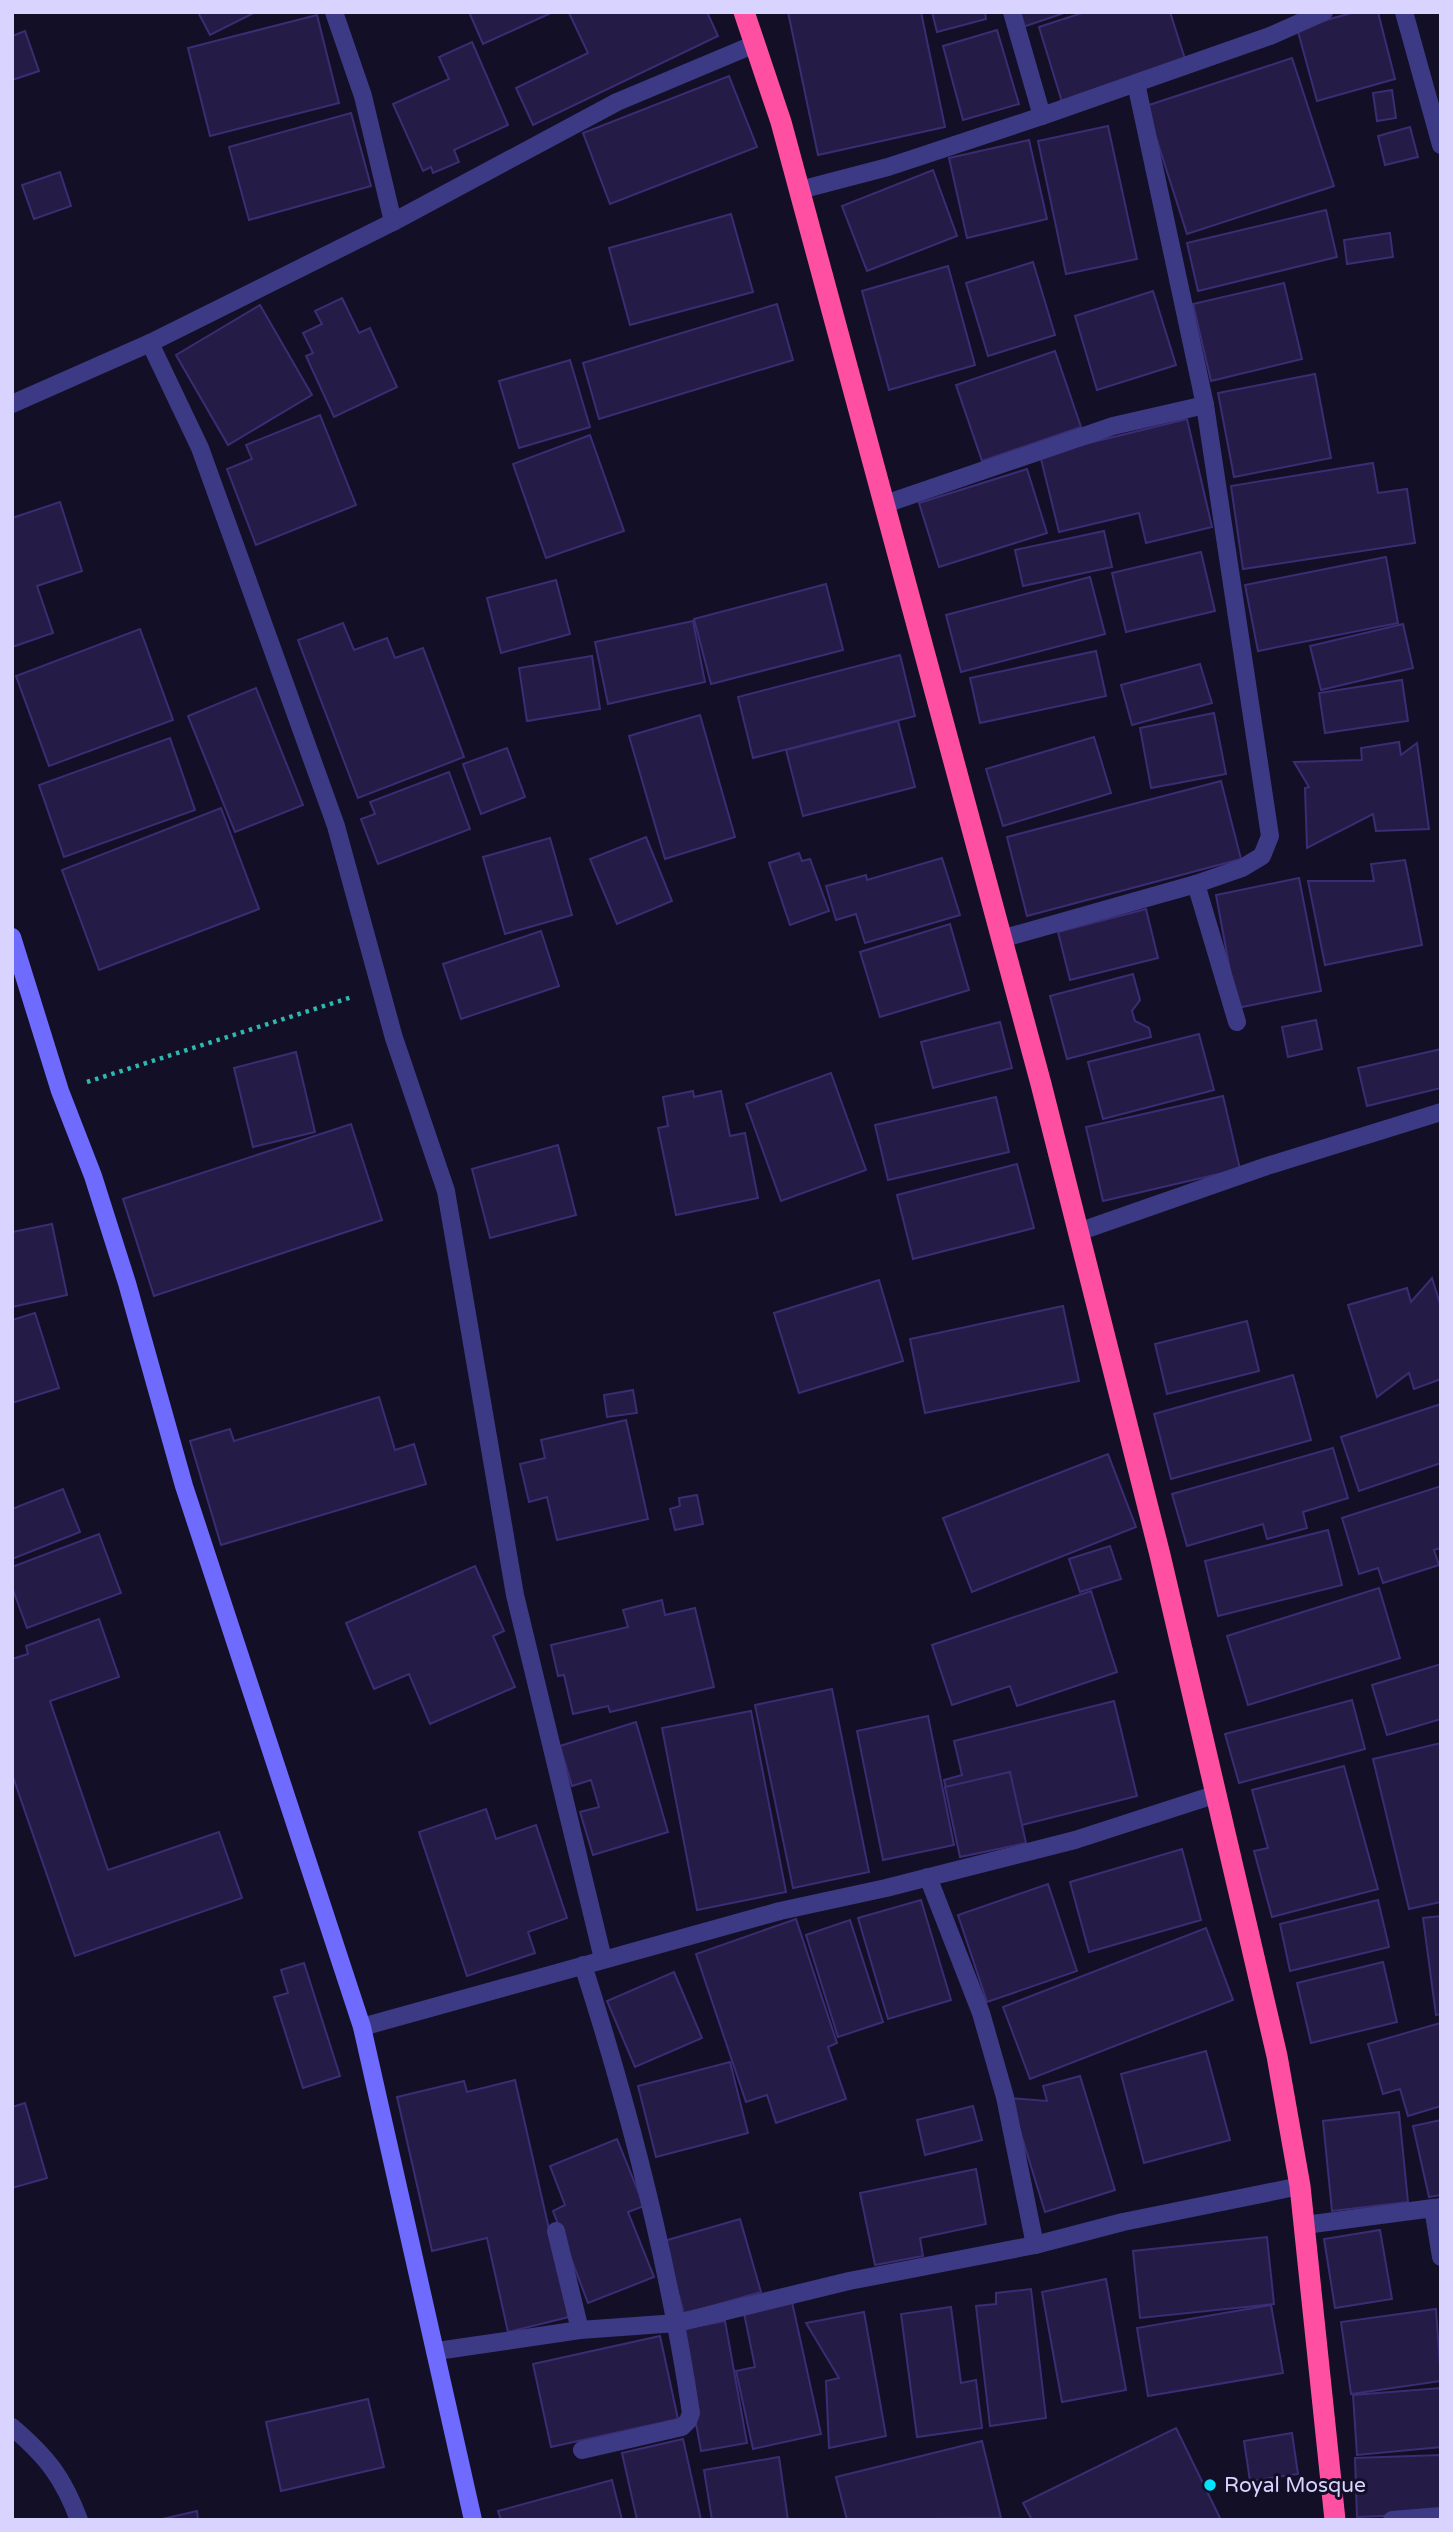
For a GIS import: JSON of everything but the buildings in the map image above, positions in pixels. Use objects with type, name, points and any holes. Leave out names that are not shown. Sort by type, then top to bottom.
[{"type":"highway","points":[[744,12],[800,190],[885,504],[1079,1232],[1160,1555],[1277,2056],[1305,2225],[1335,2520]]},
{"type":"street","points":[[334,12],[363,96],[393,222]]},
{"type":"street","points":[[1012,12],[1042,116]]},
{"type":"street","points":[[800,190],[888,167],[1042,116],[1270,36],[1324,12]]},
{"type":"street","points":[[1404,12],[1441,145]]},
{"type":"street","points":[[12,404],[149,343],[393,222],[617,102],[755,44]]},
{"type":"street","points":[[1001,939],[1196,884],[1255,862],[1265,850],[1270,836],[1205,405],[1136,83]]},
{"type":"street","points":[[149,343],[200,448],[336,826],[382,985],[394,1038],[438,1162],[451,1212],[514,1595],[603,1959]]},
{"type":"street","points":[[885,504],[1113,426],[1205,405]]},
{"type":"street","points":[[1196,884],[1237,1022]]},
{"type":"street","points":[[12,937],[60,1091],[93,1175],[127,1283],[184,1486],[362,2027],[473,2520]]},
{"type":"street","points":[[1079,1232],[1267,1166],[1441,1112]]},
{"type":"street","points":[[362,2027],[780,1911],[1075,1840],[1214,1795]]},
{"type":"street","points":[[928,1877],[981,2013],[1005,2097],[1035,2245]]},
{"type":"street","points":[[582,2450],[682,2427],[691,2413],[677,2323],[625,2103],[583,1965]]},
{"type":"street","points":[[437,2351],[580,2330],[677,2323],[849,2281],[1035,2245],[1123,2222],[1300,2186]]},
{"type":"street","points":[[1305,2225],[1437,2208],[1441,2257]]},
{"type":"street","points":[[556,2231],[580,2330]]},
{"type":"street","points":[[12,2427],[50,2462],[66,2486],[79,2520]]},
{"type":"street","points":[[1392,2520],[1441,2516]]},
{"type":"path","points":[[60,1091],[382,985]]},
{"type":"place","name":"Royal Mosque","points":[[1210,2485]]}]
